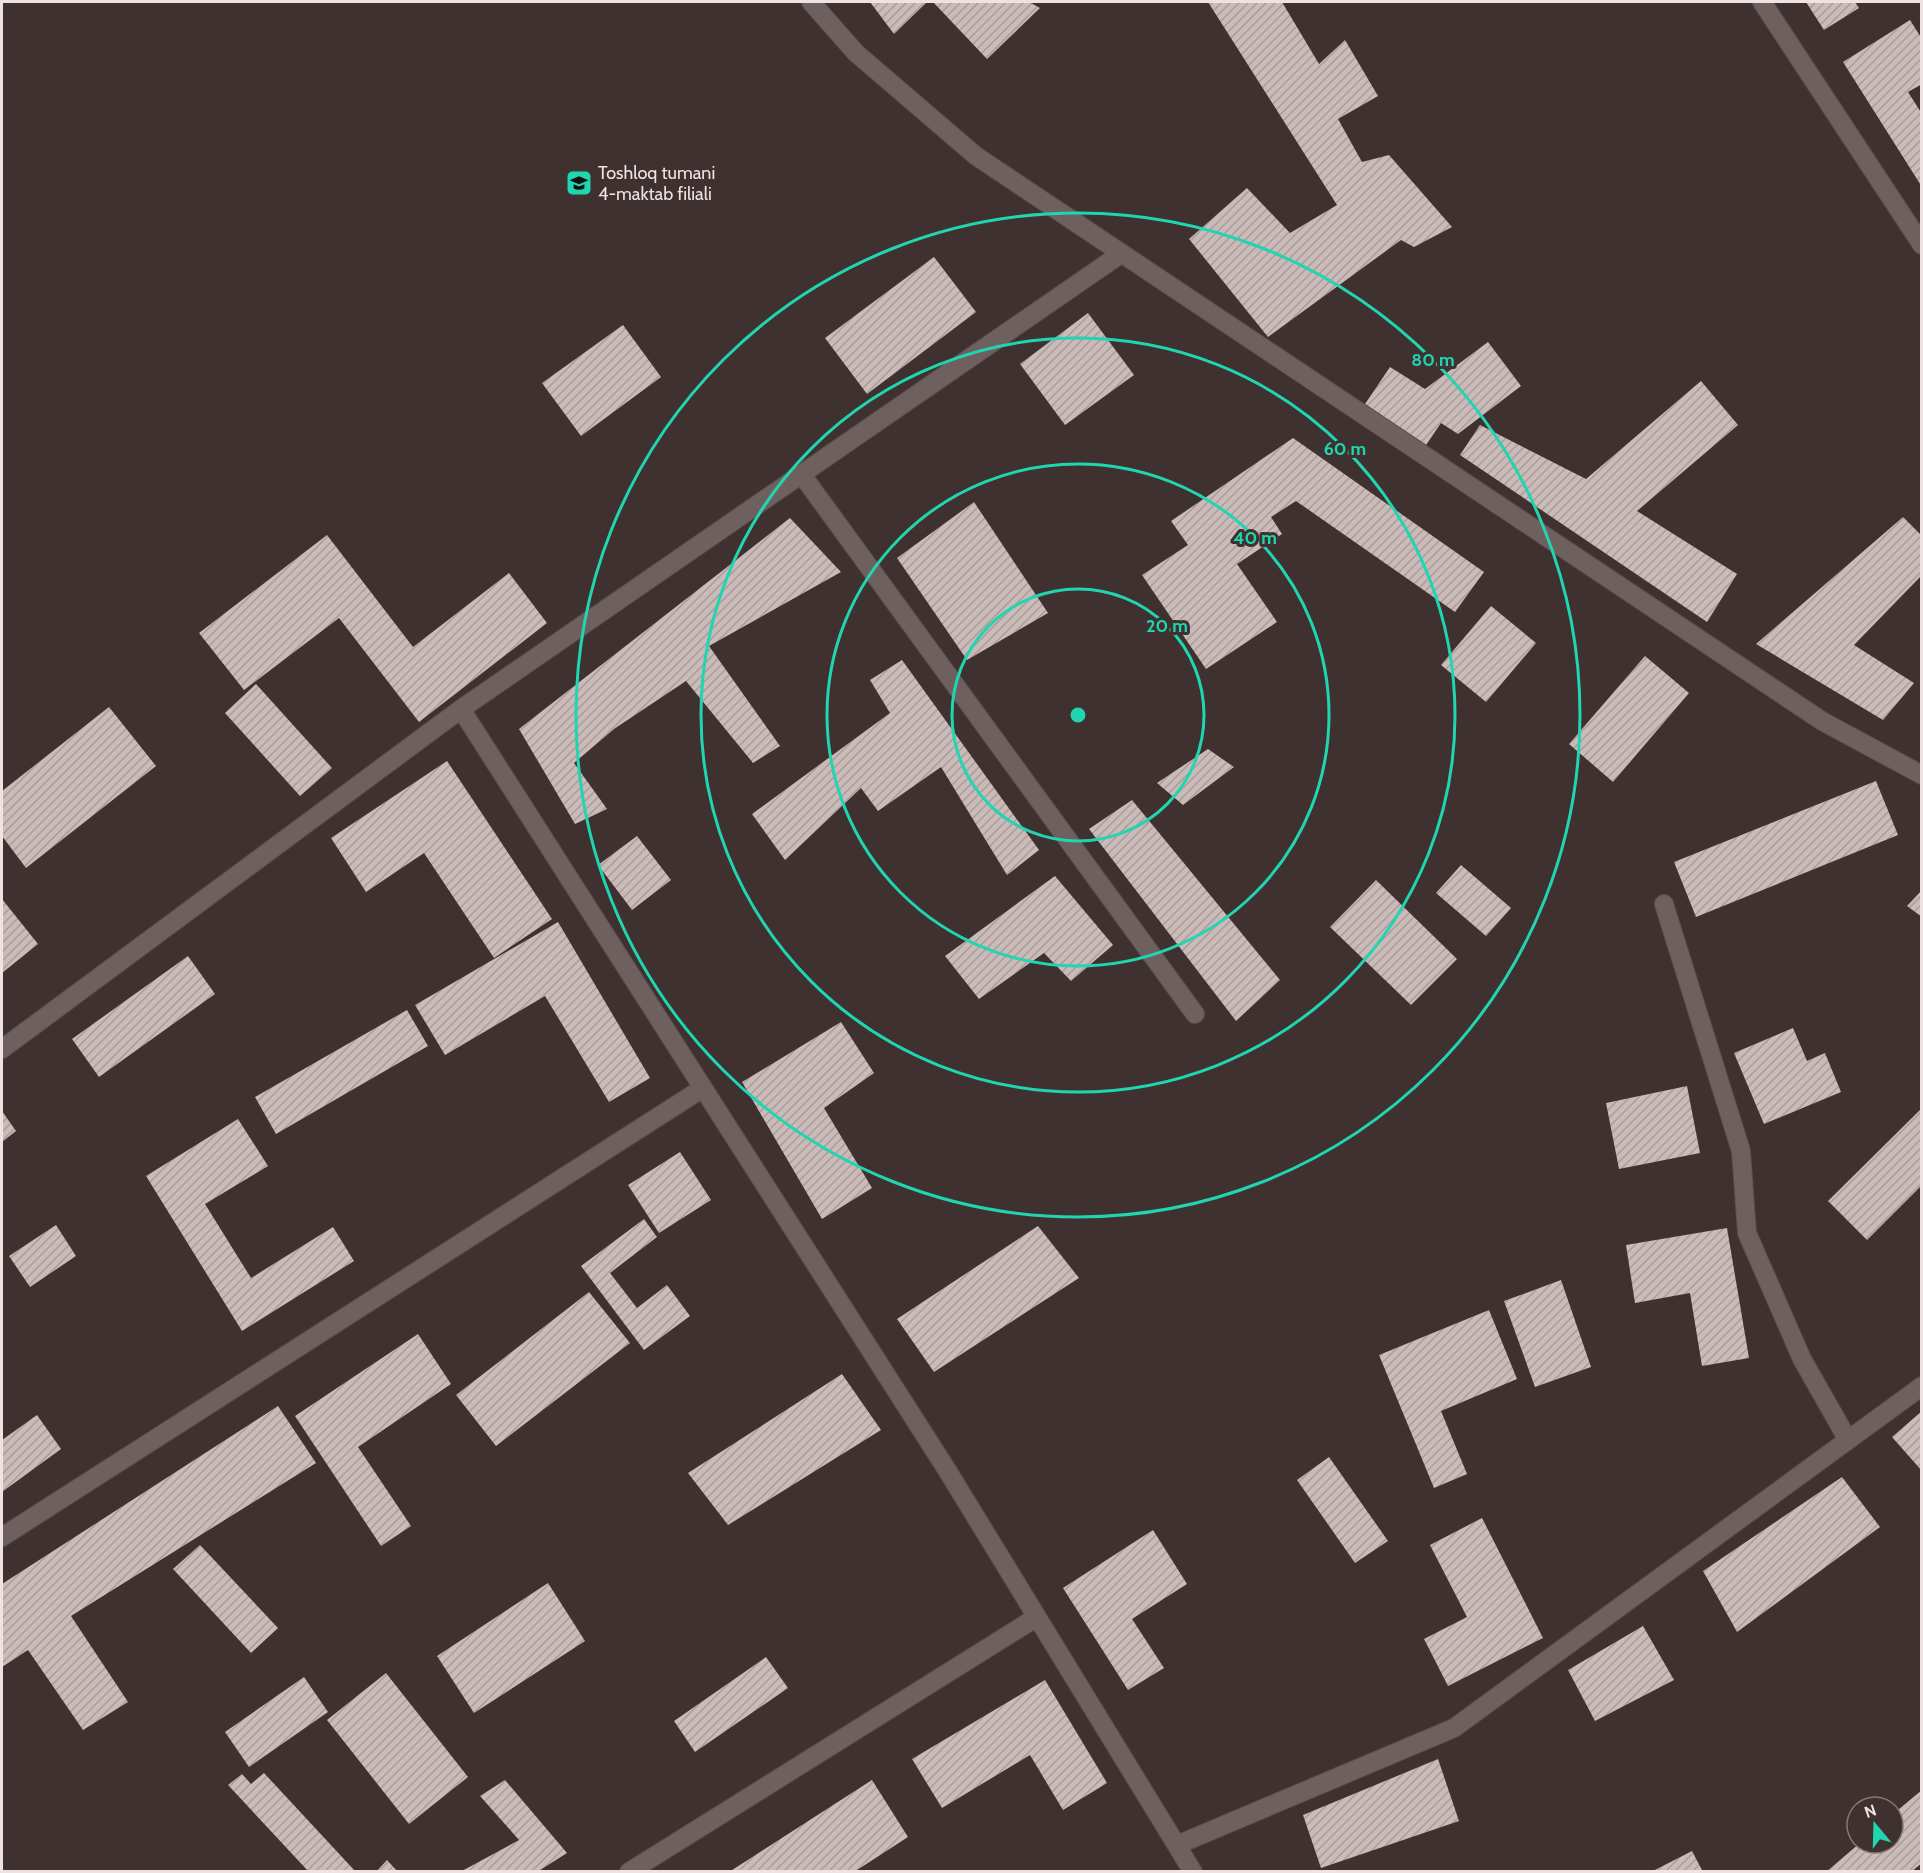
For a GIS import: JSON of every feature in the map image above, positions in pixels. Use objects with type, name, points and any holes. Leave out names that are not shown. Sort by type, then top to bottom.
[{"type":"street","points":[[811,2],[856,53],[976,156],[1822,721],[1922,775]]},
{"type":"street","points":[[1762,2],[1922,245]]},
{"type":"street","points":[[2,1049],[461,709],[1122,253]]},
{"type":"street","points":[[802,475],[1195,1014]]},
{"type":"street","points":[[461,709],[947,1470],[1193,1872]]},
{"type":"street","points":[[1664,904],[1742,1151],[1747,1233],[1802,1359],[1848,1440]]},
{"type":"street","points":[[2,1537],[703,1088]]},
{"type":"street","points":[[1177,1845],[1454,1728],[1922,1386]]},
{"type":"street","points":[[629,1872],[1037,1617]]},
{"type":"building","points":[[870,2],[927,2],[894,34]]},
{"type":"building","points":[[933,2],[1029,2],[1040,8],[987,59]]},
{"type":"building","points":[[1208,2],[1282,2],[1319,64],[1345,40],[1378,96],[1338,119],[1362,162],[1389,155],[1452,227],[1414,247],[1401,240],[1268,337],[1189,239],[1247,188],[1290,233],[1337,205]]},
{"type":"building","points":[[1806,2],[1855,2],[1859,8],[1824,30]]},
{"type":"building","points":[[1910,20],[1922,39],[1922,84],[1908,92],[1922,114],[1922,187],[1843,62]]},
{"type":"building","points":[[934,257],[976,312],[867,394],[825,338]]},
{"type":"building","points":[[1088,313],[1134,375],[1065,425],[1020,364]]},
{"type":"building","points":[[623,325],[661,377],[581,436],[542,383]]},
{"type":"building","points":[[1488,342],[1521,386],[1458,434],[1441,423],[1424,448],[1363,407],[1390,367],[1425,389]]},
{"type":"building","points":[[1701,381],[1738,425],[1637,511],[1737,574],[1707,622],[1460,455],[1480,425],[1586,479]]},
{"type":"building","points":[[1293,438],[1484,572],[1455,612],[1296,501],[1271,517],[1282,534],[1237,564],[1277,622],[1206,669],[1142,575],[1188,545],[1171,521]]},
{"type":"building","points":[[974,502],[1048,613],[967,660],[897,558]]},
{"type":"building","points":[[1903,517],[1922,536],[1922,575],[1854,645],[1914,683],[1883,720],[1756,644]]},
{"type":"building","points":[[790,518],[841,572],[709,646],[780,746],[753,763],[686,681],[614,729],[574,763],[607,809],[575,824],[519,729]]},
{"type":"building","points":[[327,535],[413,647],[509,573],[547,623],[419,722],[339,618],[244,690],[199,633]]},
{"type":"building","points":[[1491,606],[1536,643],[1486,702],[1441,665]]},
{"type":"building","points":[[1645,656],[1689,693],[1613,782],[1569,744]]},
{"type":"building","points":[[902,660],[1039,850],[1007,875],[941,767],[878,811],[861,788],[785,860],[752,814],[890,713],[870,680]]},
{"type":"building","points":[[256,684],[332,768],[300,796],[225,713]]},
{"type":"building","points":[[109,707],[156,766],[26,868],[2,836],[2,791]]},
{"type":"building","points":[[1208,749],[1234,767],[1183,805],[1157,783]]},
{"type":"building","points":[[447,761],[552,919],[494,958],[424,853],[366,892],[331,838]]},
{"type":"building","points":[[1876,781],[1898,835],[1696,917],[1674,862]]},
{"type":"building","points":[[1132,800],[1280,980],[1236,1021],[1089,829]]},
{"type":"building","points":[[637,836],[671,880],[632,910],[598,865]]},
{"type":"building","points":[[1461,865],[1511,908],[1486,936],[1436,893]]},
{"type":"building","points":[[1055,876],[1113,945],[1071,981],[1044,953],[979,999],[945,956]]},
{"type":"building","points":[[1376,880],[1457,959],[1411,1005],[1330,927]]},
{"type":"building","points":[[1922,890],[1922,917],[1907,906]]},
{"type":"building","points":[[2,899],[38,944],[2,973]]},
{"type":"building","points":[[558,922],[650,1078],[609,1102],[545,996],[445,1055],[415,1005]]},
{"type":"building","points":[[188,956],[215,994],[99,1077],[72,1039]]},
{"type":"building","points":[[407,1010],[428,1046],[276,1134],[255,1097]]},
{"type":"building","points":[[841,1022],[874,1073],[824,1108],[872,1188],[822,1219],[742,1082]]},
{"type":"building","points":[[1793,1028],[1807,1061],[1825,1053],[1841,1092],[1764,1124],[1734,1053]]},
{"type":"building","points":[[1687,1086],[1700,1153],[1619,1169],[1606,1103]]},
{"type":"building","points":[[1922,1108],[1922,1185],[1867,1240],[1828,1201]]},
{"type":"building","points":[[2,1111],[16,1131],[2,1142]]},
{"type":"building","points":[[238,1119],[268,1166],[205,1204],[251,1278],[333,1227],[354,1261],[242,1331],[146,1176]]},
{"type":"building","points":[[680,1152],[711,1200],[659,1233],[628,1185]]},
{"type":"building","points":[[644,1219],[657,1237],[610,1273],[637,1308],[667,1285],[690,1316],[644,1350],[581,1266]]},
{"type":"building","points":[[56,1225],[76,1256],[30,1287],[9,1256]]},
{"type":"building","points":[[1038,1226],[1079,1278],[934,1372],[897,1319]]},
{"type":"building","points":[[1727,1228],[1749,1358],[1702,1366],[1690,1293],[1635,1303],[1626,1245]]},
{"type":"building","points":[[1561,1280],[1591,1367],[1535,1387],[1504,1301]]},
{"type":"building","points":[[589,1292],[630,1343],[496,1446],[456,1395]]},
{"type":"building","points":[[1489,1310],[1517,1379],[1441,1411],[1467,1474],[1434,1488],[1379,1355]]},
{"type":"building","points":[[418,1334],[451,1384],[358,1447],[411,1526],[381,1546],[295,1416]]},
{"type":"building","points":[[842,1374],[881,1430],[728,1525],[688,1473]]},
{"type":"building","points":[[278,1406],[316,1463],[71,1616],[128,1702],[83,1730],[28,1650],[2,1667],[2,1584]]},
{"type":"building","points":[[1922,1411],[1922,1471],[1892,1437]]},
{"type":"building","points":[[37,1415],[61,1449],[2,1492],[2,1440]]},
{"type":"building","points":[[1329,1457],[1388,1541],[1355,1563],[1297,1480]]},
{"type":"building","points":[[1842,1477],[1880,1527],[1737,1632],[1703,1571]]},
{"type":"building","points":[[1482,1518],[1543,1638],[1448,1686],[1424,1639],[1467,1617],[1430,1545]]},
{"type":"building","points":[[1153,1530],[1187,1584],[1132,1619],[1164,1668],[1128,1690],[1063,1588]]},
{"type":"building","points":[[200,1545],[278,1628],[251,1653],[173,1569]]},
{"type":"building","points":[[548,1583],[585,1641],[474,1713],[437,1656]]},
{"type":"building","points":[[1643,1626],[1674,1680],[1595,1721],[1568,1670]]},
{"type":"building","points":[[766,1657],[788,1688],[695,1752],[674,1721]]},
{"type":"building","points":[[386,1673],[468,1777],[409,1824],[327,1720]]},
{"type":"building","points":[[304,1677],[328,1712],[249,1767],[225,1732]]},
{"type":"building","points":[[1045,1680],[1107,1783],[1063,1810],[1030,1755],[942,1808],[912,1759]]},
{"type":"building","points":[[1438,1759],[1459,1821],[1321,1868],[1303,1815]]},
{"type":"building","points":[[264,1773],[356,1872],[309,1872],[228,1785],[242,1774],[251,1784]]},
{"type":"building","points":[[505,1780],[567,1853],[537,1872],[460,1872],[519,1840],[480,1796]]},
{"type":"building","points":[[872,1780],[908,1837],[854,1872],[729,1872]]},
{"type":"building","points":[[1922,1790],[1922,1863],[1911,1872],[1826,1872],[1846,1855],[1905,1855],[1905,1804]]},
{"type":"building","points":[[1692,1851],[1703,1872],[1651,1872]]},
{"type":"building","points":[[387,1860],[398,1872],[376,1872]]},
{"type":"place","name":"Toshloq tumani 4-maktab filiali","points":[[579,183]]}]
